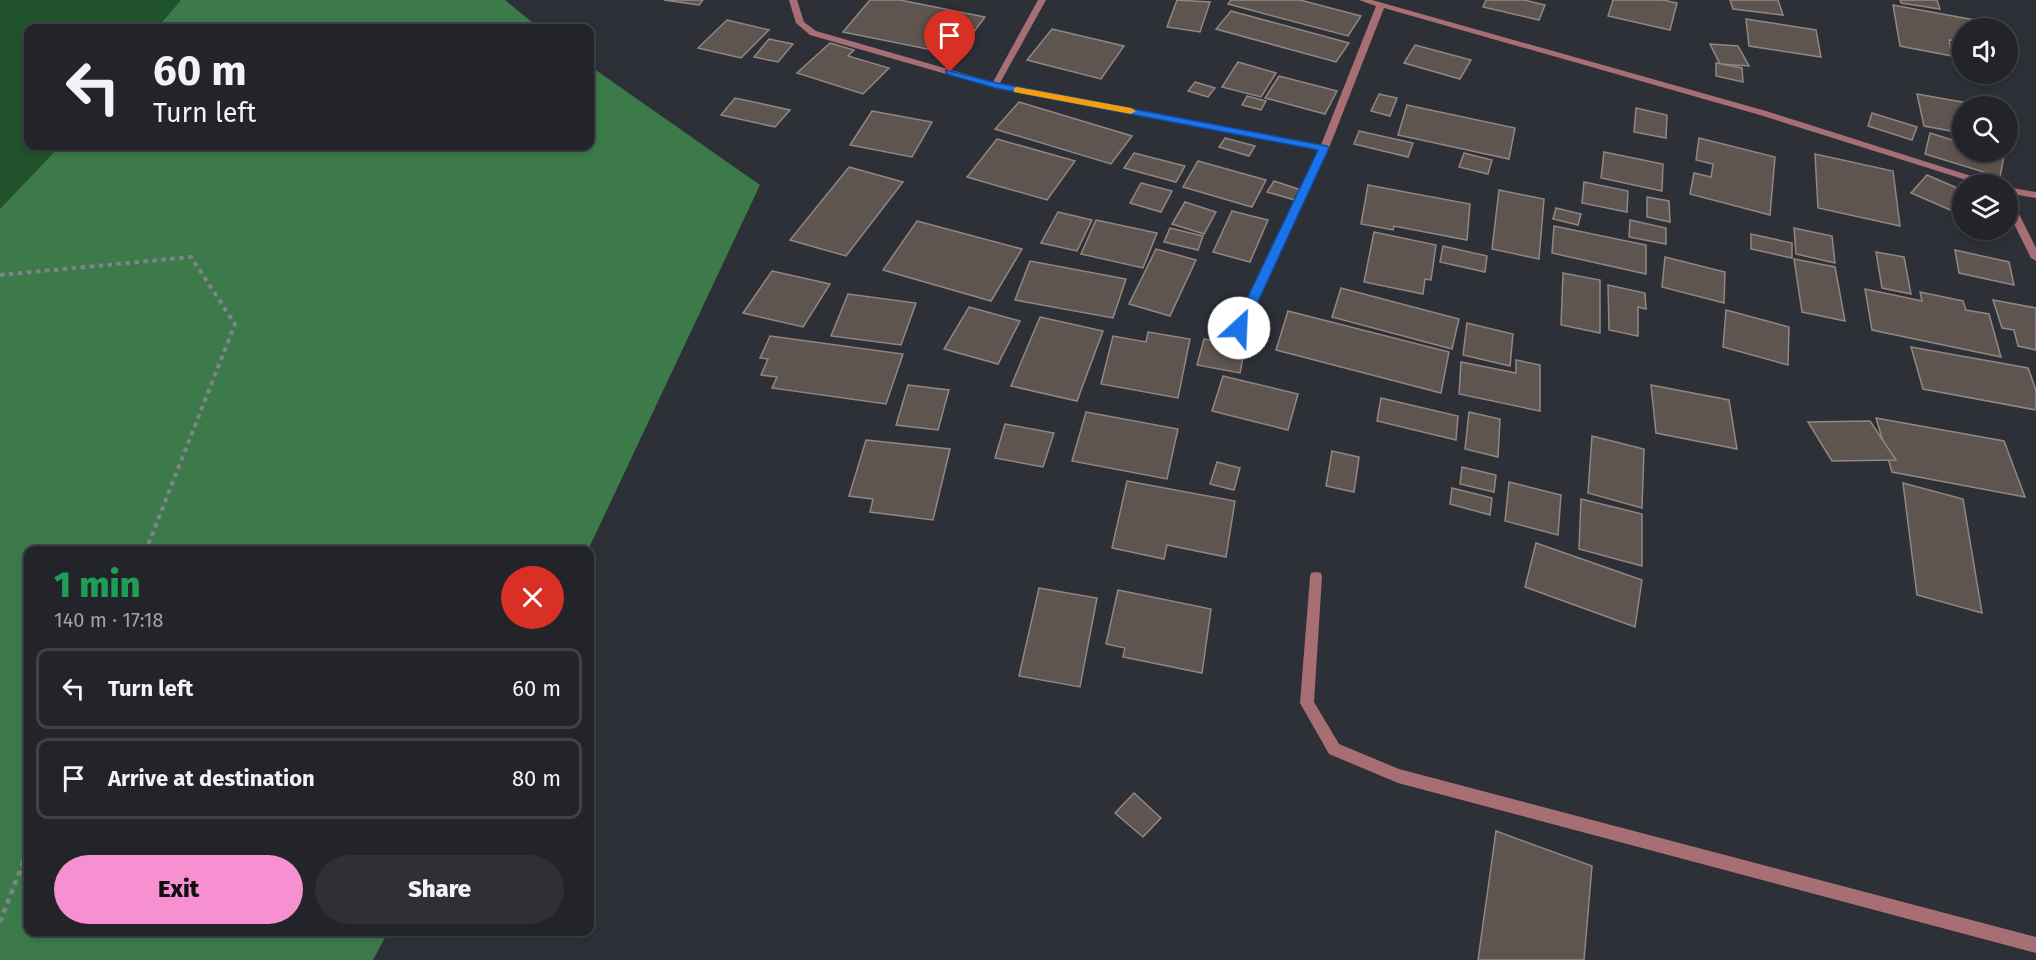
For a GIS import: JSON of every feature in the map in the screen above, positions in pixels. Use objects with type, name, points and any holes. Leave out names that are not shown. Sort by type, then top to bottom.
[{"type":"street","points":[[793,0],[800,23],[813,33],[995,86],[1324,148]]},
{"type":"street","points":[[995,86],[1042,0]]},
{"type":"street","points":[[1363,0],[1763,113],[1955,174]]},
{"type":"street","points":[[1239,328],[1324,148],[1381,5]]},
{"type":"street","points":[[2018,192],[2036,195]]},
{"type":"street","points":[[2018,222],[2036,258]]},
{"type":"street","points":[[1316,577],[1307,704],[1334,749],[1398,776],[2036,945]]},
{"type":"path","points":[[0,275],[191,257],[235,324],[148,546]]},
{"type":"path","points":[[0,922],[24,860]]},
{"type":"green space","points":[[0,0],[181,0],[160,24],[24,24],[24,150],[56,150],[0,209]]},
{"type":"green space","points":[[181,0],[505,0],[534,24],[160,24]]},
{"type":"green space","points":[[594,69],[760,185],[590,546],[24,546],[24,936],[386,936],[373,960],[0,960],[0,209],[56,150],[594,150]]},
{"type":"building","points":[[664,0],[703,0],[699,5]]},
{"type":"building","points":[[870,0],[900,0],[985,17],[973,33],[968,32],[952,54],[843,32]]},
{"type":"building","points":[[1177,0],[1210,2],[1200,32],[1167,27]]},
{"type":"building","points":[[1231,0],[1300,0],[1361,16],[1348,36],[1228,4]]},
{"type":"building","points":[[1486,0],[1524,0],[1545,5],[1539,20],[1483,7]]},
{"type":"building","points":[[1613,0],[1663,0],[1677,3],[1670,30],[1608,16]]},
{"type":"building","points":[[1730,0],[1778,0],[1783,15],[1733,9]]},
{"type":"building","points":[[1900,0],[1937,0],[1940,9],[1901,3]]},
{"type":"building","points":[[1893,5],[1964,18],[1952,18],[1952,40],[1949,40],[1952,56],[1900,46]]},
{"type":"building","points":[[1231,11],[1349,43],[1336,62],[1216,29]]},
{"type":"building","points":[[1746,19],[1816,30],[1821,57],[1749,46]]},
{"type":"building","points":[[727,20],[769,30],[741,58],[698,48]]},
{"type":"building","points":[[1052,29],[1124,46],[1101,79],[1027,60]]},
{"type":"building","points":[[769,39],[793,44],[778,62],[754,57]]},
{"type":"building","points":[[830,43],[854,50],[848,56],[889,68],[863,94],[797,73]]},
{"type":"building","points":[[1710,44],[1738,46],[1749,66],[1720,64]]},
{"type":"building","points":[[1415,45],[1471,60],[1460,79],[1404,63]]},
{"type":"building","points":[[1238,62],[1276,73],[1261,97],[1222,87]]},
{"type":"building","points":[[1716,63],[1742,68],[1743,82],[1716,76]]},
{"type":"building","points":[[1279,76],[1337,91],[1325,114],[1265,98]]},
{"type":"building","points":[[1195,82],[1215,88],[1208,97],[1188,91]]},
{"type":"building","points":[[1379,94],[1397,98],[1390,116],[1371,111]]},
{"type":"building","points":[[1917,94],[1952,100],[1952,131],[1924,126]]},
{"type":"building","points":[[1247,96],[1266,101],[1261,110],[1242,105]]},
{"type":"building","points":[[735,98],[790,110],[775,127],[721,115]]},
{"type":"building","points":[[1019,102],[1132,136],[1111,164],[995,129]]},
{"type":"building","points":[[1407,105],[1515,128],[1509,159],[1398,135]]},
{"type":"building","points":[[1636,108],[1667,115],[1666,138],[1634,132]]},
{"type":"building","points":[[872,111],[932,122],[912,157],[850,145]]},
{"type":"building","points":[[1872,113],[1917,127],[1912,140],[1868,126]]},
{"type":"building","points":[[1359,131],[1413,143],[1408,157],[1354,144]]},
{"type":"building","points":[[1930,133],[1952,140],[1952,162],[2003,162],[2001,174],[1990,174],[1925,154]]},
{"type":"building","points":[[1225,138],[1255,146],[1249,156],[1219,147]]},
{"type":"building","points":[[1699,138],[1775,157],[1770,215],[1690,194],[1694,173],[1711,177],[1713,164],[1696,160]]},
{"type":"building","points":[[997,139],[1075,161],[1047,200],[967,177]]},
{"type":"building","points":[[1604,152],[1663,164],[1662,191],[1601,178]]},
{"type":"building","points":[[1134,153],[1185,166],[1176,182],[1124,168]]},
{"type":"building","points":[[1464,153],[1492,160],[1488,174],[1459,167]]},
{"type":"building","points":[[1815,154],[1893,171],[1900,226],[1818,208]]},
{"type":"building","points":[[1198,161],[1266,180],[1252,207],[1183,187]]},
{"type":"building","points":[[849,167],[903,182],[846,256],[790,240]]},
{"type":"building","points":[[1927,175],[1952,186],[1952,211],[1911,193]]},
{"type":"building","points":[[1274,181],[1301,190],[1295,200],[1267,192]]},
{"type":"building","points":[[1584,182],[1628,191],[1627,212],[1582,203]]},
{"type":"building","points":[[1141,183],[1172,191],[1161,212],[1130,203]]},
{"type":"building","points":[[1368,185],[1470,204],[1467,240],[1394,226],[1393,230],[1361,224]]},
{"type":"building","points":[[1499,190],[1544,199],[1539,259],[1492,249]]},
{"type":"building","points":[[1647,197],[1669,201],[1670,222],[1647,217]]},
{"type":"building","points":[[1185,202],[1216,212],[1204,234],[1172,224]]},
{"type":"building","points":[[1556,208],[1581,214],[1578,225],[1553,219]]},
{"type":"building","points":[[1232,211],[1268,220],[1250,262],[1213,252]]},
{"type":"building","points":[[1058,212],[1092,220],[1077,251],[1041,243]]},
{"type":"building","points":[[1096,220],[1157,233],[1143,268],[1081,254]]},
{"type":"building","points":[[1630,220],[1666,228],[1666,244],[1629,237]]},
{"type":"building","points":[[917,221],[1022,249],[991,301],[883,270]]},
{"type":"building","points":[[1554,226],[1646,245],[1646,274],[1552,253]]},
{"type":"building","points":[[1170,228],[1203,236],[1198,250],[1164,242]]},
{"type":"building","points":[[1794,228],[1832,236],[1835,263],[1796,254]]},
{"type":"building","points":[[1374,232],[1436,245],[1431,280],[1425,279],[1423,294],[1364,282]]},
{"type":"building","points":[[1751,234],[1792,243],[1792,258],[1751,249]]},
{"type":"building","points":[[1443,246],[1487,256],[1485,272],[1440,262]]},
{"type":"building","points":[[1156,249],[1196,260],[1170,316],[1129,304]]},
{"type":"building","points":[[1955,250],[2009,262],[2014,285],[1959,273]]},
{"type":"building","points":[[1876,252],[1904,257],[1911,294],[1882,288]]},
{"type":"building","points":[[1665,257],[1725,272],[1724,303],[1662,287]]},
{"type":"building","points":[[1794,259],[1835,267],[1845,321],[1802,312]]},
{"type":"building","points":[[1030,261],[1126,279],[1113,318],[1015,300]]},
{"type":"building","points":[[772,271],[830,284],[803,327],[743,313]]},
{"type":"building","points":[[1563,273],[1600,280],[1600,333],[1561,325]]},
{"type":"building","points":[[1608,285],[1645,293],[1646,309],[1638,307],[1638,336],[1609,330]]},
{"type":"building","points":[[1341,288],[1459,319],[1452,349],[1332,317]]},
{"type":"building","points":[[1865,289],[1922,301],[1920,292],[1963,301],[1966,310],[1989,314],[2001,357],[1872,330]]},
{"type":"building","points":[[848,294],[916,303],[901,345],[831,336]]},
{"type":"building","points":[[1993,300],[2036,308],[2036,350],[2018,346],[2014,330],[2002,328]]},
{"type":"building","points":[[969,307],[1020,321],[998,364],[944,349]]},
{"type":"building","points":[[1726,310],[1789,327],[1788,365],[1723,347]]},
{"type":"building","points":[[1288,311],[1449,352],[1441,393],[1276,350]]},
{"type":"building","points":[[1040,317],[1103,331],[1077,401],[1011,386]]},
{"type":"building","points":[[1467,323],[1513,334],[1510,366],[1463,355]]},
{"type":"building","points":[[1148,332],[1190,339],[1178,398],[1101,384],[1113,336],[1146,342]]},
{"type":"building","points":[[770,336],[903,354],[886,404],[772,388],[777,377],[761,375],[768,359],[760,358]]},
{"type":"building","points":[[1204,339],[1245,347],[1240,373],[1197,365]]},
{"type":"building","points":[[1911,347],[2028,368],[2036,390],[2036,410],[1923,389]]},
{"type":"building","points":[[1516,360],[1540,365],[1540,411],[1459,394],[1461,362],[1516,373]]},
{"type":"building","points":[[1223,376],[1298,394],[1288,430],[1212,411]]},
{"type":"building","points":[[908,385],[949,390],[938,430],[896,425]]},
{"type":"building","points":[[1651,385],[1729,400],[1737,449],[1656,433]]},
{"type":"building","points":[[1381,398],[1458,416],[1456,440],[1377,421]]},
{"type":"building","points":[[1086,412],[1178,429],[1167,479],[1072,461]]},
{"type":"building","points":[[1469,412],[1500,419],[1498,457],[1465,449]]},
{"type":"building","points":[[1876,418],[2004,441],[2025,497],[1892,472]]},
{"type":"building","points":[[1870,421],[1896,460],[1832,461],[1808,422]]},
{"type":"building","points":[[1005,424],[1054,433],[1043,467],[995,458]]},
{"type":"building","points":[[1592,436],[1644,449],[1642,508],[1588,493]]},
{"type":"building","points":[[866,440],[950,449],[933,520],[870,512],[873,499],[849,496]]},
{"type":"building","points":[[1332,451],[1359,457],[1354,492],[1326,486]]},
{"type":"building","points":[[1217,462],[1240,468],[1234,490],[1210,484]]},
{"type":"building","points":[[1462,467],[1496,475],[1494,492],[1460,484]]},
{"type":"building","points":[[1127,481],[1235,501],[1226,557],[1167,545],[1164,559],[1112,548]]},
{"type":"building","points":[[1509,482],[1561,495],[1558,535],[1505,521]]},
{"type":"building","points":[[1903,483],[1963,499],[1982,613],[1917,595]]},
{"type":"building","points":[[1452,488],[1492,498],[1490,515],[1450,504]]},
{"type":"building","points":[[1581,499],[1642,514],[1642,566],[1579,549]]},
{"type":"building","points":[[1536,543],[1642,580],[1635,627],[1525,587]]},
{"type":"building","points":[[1039,588],[1097,598],[1080,687],[1019,676]]},
{"type":"building","points":[[1118,590],[1211,609],[1202,673],[1123,657],[1125,648],[1106,644]]},
{"type":"building","points":[[1134,793],[1161,818],[1143,837],[1115,813]]},
{"type":"building","points":[[1496,831],[1592,866],[1584,960],[1478,960]]},
{"type":"slow traffic","points":[[1017,90],[1131,111]]},
{"type":"route","points":[[950,72],[995,86],[1324,148],[1239,328]]}]
